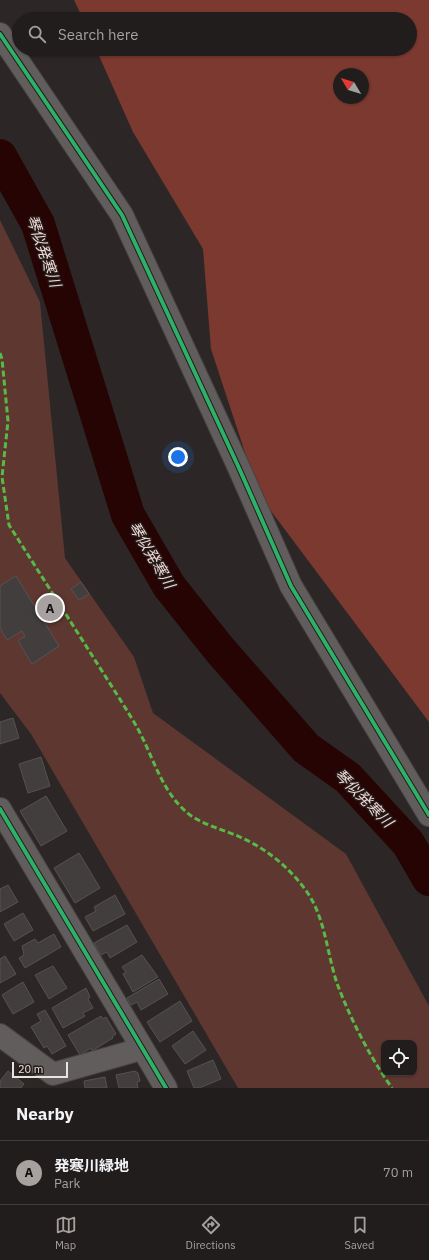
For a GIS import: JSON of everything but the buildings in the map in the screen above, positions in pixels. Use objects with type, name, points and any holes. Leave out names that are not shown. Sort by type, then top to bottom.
[{"type":"street","points":[[0,34],[12,52]]},
{"type":"street","points":[[15,56],[122,215],[239,468],[291,586],[429,815]]},
{"type":"street","points":[[0,809],[166,1088]]},
{"type":"street","points":[[0,1035],[53,1074],[142,1049]]},
{"type":"shaded area","points":[[74,0],[429,0],[429,722],[259,495],[211,349],[203,249],[133,132],[99,56],[417,56],[417,12],[80,12]]},
{"type":"shaded area","points":[[0,220],[40,302],[65,558],[134,657],[153,713],[346,854],[429,1006],[429,1088],[238,1088],[31,734],[0,693]]},
{"type":"waterway","name":"琴似発寒川","points":[[0,156],[38,224],[128,515],[169,586],[220,650],[306,748],[348,778],[408,843],[429,879]]},
{"type":"marked path","points":[[0,353],[2,359],[8,421],[2,477],[9,525],[132,718],[160,777],[181,807],[196,819],[240,837],[269,853],[293,875],[307,892],[318,914],[326,938],[334,974],[343,999],[369,1052],[392,1088]]},
{"type":"cycle path","points":[[0,34],[12,52]]},
{"type":"cycle path","points":[[15,56],[122,215],[239,468],[291,586],[429,815]]},
{"type":"cycle path","points":[[0,809],[166,1088]]},
{"type":"place","name":"発寒川緑地","points":[[50,608]]}]
